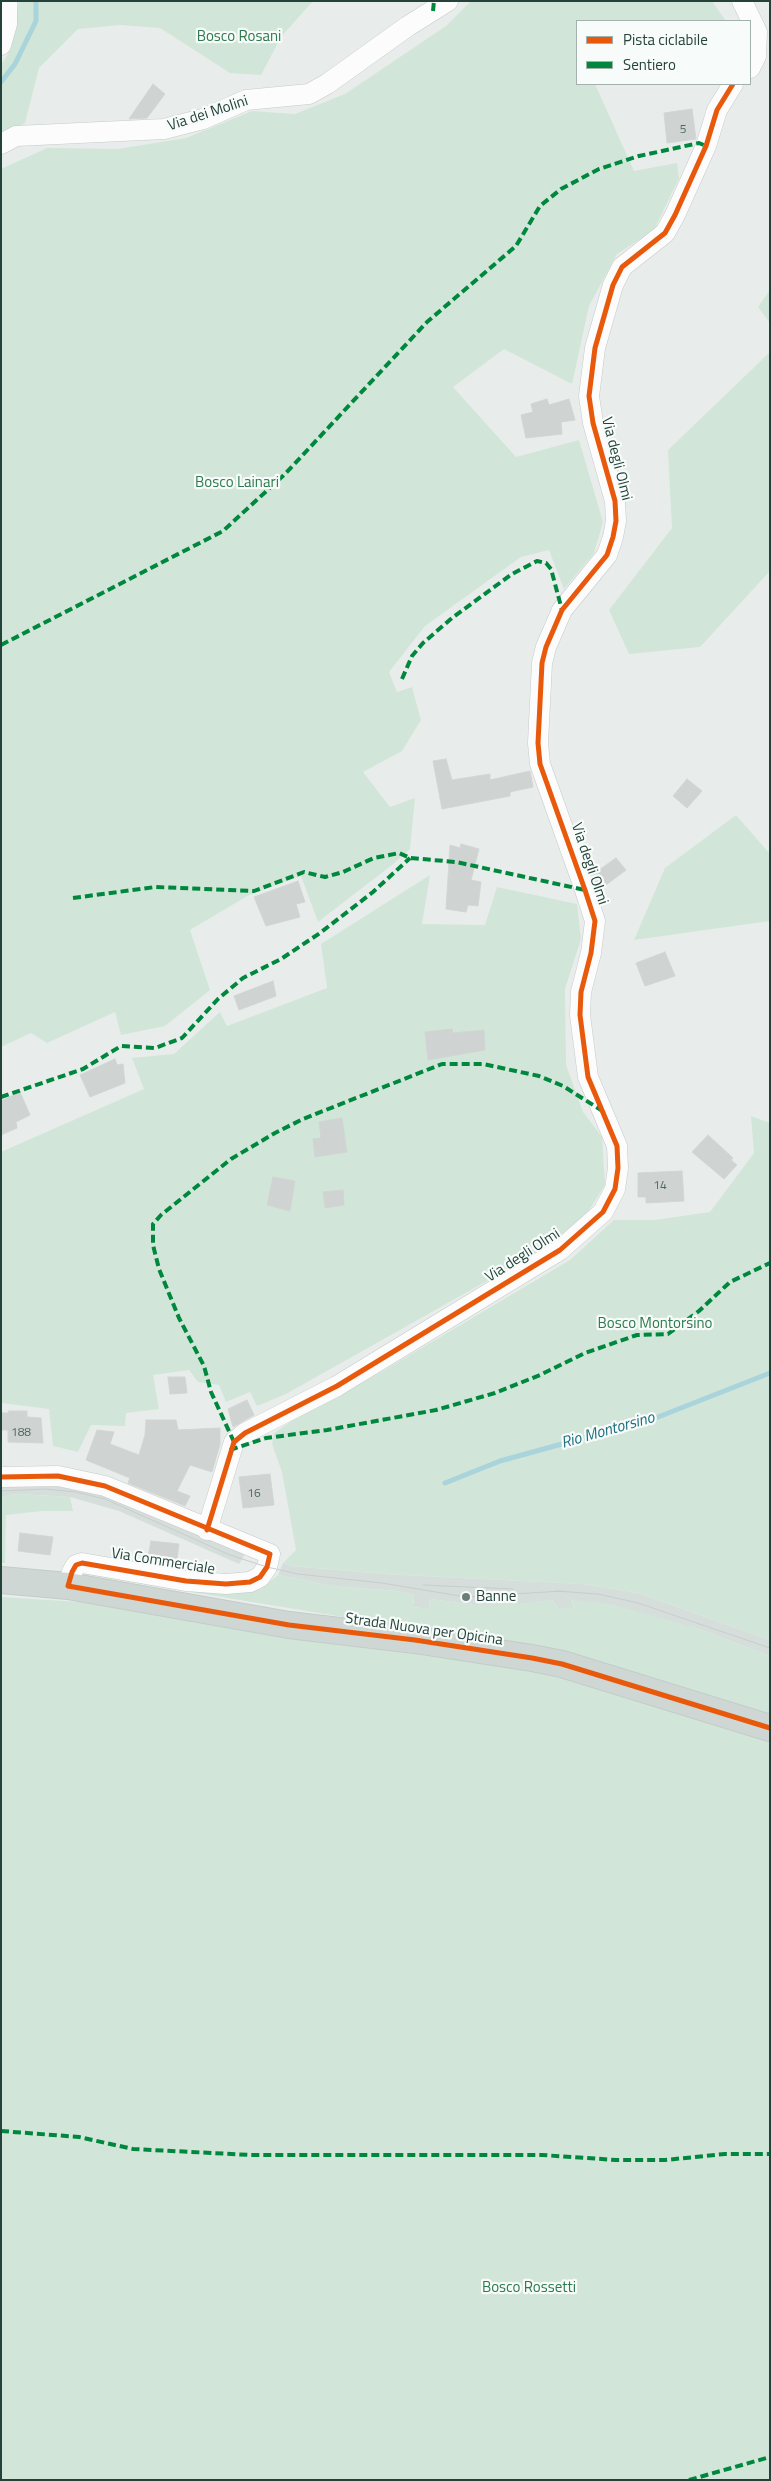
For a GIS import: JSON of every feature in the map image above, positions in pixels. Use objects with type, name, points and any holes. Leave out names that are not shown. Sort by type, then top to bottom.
[{"type":"main road","name":"Strada Nuova per Opicina","points":[[1,1580],[68,1586],[279,1623],[415,1640],[552,1662],[770,1728]]},
{"type":"street","points":[[1,45],[7,24],[7,1]]},
{"type":"street","name":"Via dei Molini","points":[[1,144],[16,136],[164,129],[203,119],[246,100],[309,94],[327,84],[401,31],[448,1]]},
{"type":"street","points":[[742,1],[752,18],[758,43],[756,56],[751,67]]},
{"type":"street","points":[[751,69],[770,69]]},
{"type":"street","name":"Via degli Olmi","points":[[207,1530],[234,1442],[337,1386],[560,1250],[603,1212],[614,1189],[618,1168],[617,1146],[588,1077],[580,1022],[581,992],[591,953],[594,921],[588,898],[540,764],[538,743],[542,663],[551,634],[562,610],[606,554],[615,529],[615,501],[593,423],[589,396],[595,348],[610,295],[622,267],[664,232],[676,215],[706,146],[717,110],[732,85]]},
{"type":"street","name":"Via Commerciale","points":[[1,1477],[58,1476],[87,1481],[130,1495],[207,1530],[270,1554],[267,1567],[260,1577],[250,1582],[226,1584],[158,1577],[82,1562],[72,1572],[68,1586]]},
{"type":"shaded area","points":[[59,1483],[106,1492],[247,1551],[239,1564],[119,1511],[70,1497],[16,1494],[1,1497],[1,1485]]},
{"type":"shaded area","points":[[283,1563],[292,1566],[384,1574],[583,1584],[638,1593],[770,1640],[770,1656],[699,1629],[571,1600],[574,1609],[558,1608],[552,1600],[513,1605],[474,1605],[430,1599],[429,1609],[413,1607],[414,1595],[397,1591],[331,1586],[278,1575]]},
{"type":"green space","name":"Bosco Rosani","points":[[19,1],[313,1],[281,37],[261,75],[230,73],[160,28],[120,25],[78,29],[39,68],[25,123],[1,137],[1,65],[11,49]]},
{"type":"green space","name":"Bosco Lainari","points":[[471,1],[712,1],[725,20],[576,20],[576,85],[595,85],[634,171],[677,163],[679,178],[654,230],[617,254],[589,306],[572,384],[504,349],[453,387],[516,457],[579,440],[603,522],[594,553],[564,589],[549,550],[521,557],[425,626],[389,672],[397,692],[412,687],[421,720],[402,751],[363,772],[390,807],[415,798],[410,849],[392,865],[318,922],[301,876],[249,895],[190,930],[210,990],[165,1026],[121,1035],[115,1012],[47,1043],[31,1033],[1,1047],[1,169],[47,148],[118,149],[186,138],[252,111],[295,114],[345,94],[446,26]]},
{"type":"green space","points":[[770,290],[770,323],[758,307]]},
{"type":"green space","points":[[770,352],[770,571],[700,647],[629,654],[609,610],[672,528],[668,450]]},
{"type":"green space","points":[[736,815],[770,854],[770,921],[634,940],[665,868]]},
{"type":"green space","points":[[430,875],[422,924],[485,925],[497,887],[577,904],[581,939],[565,989],[566,1065],[583,1112],[602,1137],[605,1185],[586,1215],[542,1250],[286,1394],[257,1406],[250,1392],[226,1402],[219,1385],[198,1382],[189,1370],[153,1375],[159,1409],[126,1413],[125,1426],[91,1425],[78,1452],[53,1446],[49,1409],[1,1403],[1,1152],[144,1089],[132,1058],[174,1054],[220,1012],[227,1026],[327,988],[321,944]]},
{"type":"green space","name":"Bosco Montorsino","points":[[751,1116],[770,1123],[770,1640],[638,1593],[583,1584],[384,1574],[292,1566],[283,1563],[296,1550],[282,1472],[272,1444],[274,1433],[299,1416],[376,1375],[570,1260],[614,1220],[654,1220],[710,1212],[754,1153]]},
{"type":"green space","points":[[16,1494],[70,1497],[73,1511],[42,1511],[6,1515],[5,1563],[1,1563],[1,1497]]},
{"type":"green space","points":[[82,1574],[100,1574],[228,1593],[261,1589],[278,1575],[331,1586],[397,1591],[414,1595],[413,1607],[429,1609],[430,1599],[474,1605],[518,1604],[552,1600],[558,1608],[574,1608],[571,1600],[610,1604],[699,1629],[770,1656],[770,1715],[538,1649]]},
{"type":"green space","name":"Bosco Rossetti","points":[[1,1597],[96,1603],[236,1629],[478,1659],[574,1678],[770,1737],[770,2480],[1,2480]]},
{"type":"building","points":[[153,84],[165,94],[147,118],[129,119]]},
{"type":"building","points":[[692,109],[696,139],[667,143],[664,113]]},
{"type":"building","points":[[547,399],[549,405],[569,399],[575,420],[561,422],[562,434],[526,438],[521,415],[533,412],[531,404]]},
{"type":"building","points":[[446,759],[452,780],[490,774],[490,780],[530,771],[533,787],[510,792],[510,796],[442,809],[433,761]]},
{"type":"building","points":[[687,779],[702,791],[687,808],[673,796]]},
{"type":"building","points":[[461,844],[479,849],[471,880],[481,882],[478,906],[468,905],[466,912],[446,909],[450,845],[460,848]]},
{"type":"building","points":[[616,858],[626,870],[598,891],[592,875]]},
{"type":"building","points":[[298,881],[305,902],[296,904],[300,917],[266,926],[254,897]]},
{"type":"building","points":[[665,952],[675,976],[645,986],[636,963]]},
{"type":"building","points":[[273,981],[276,996],[239,1010],[234,996]]},
{"type":"building","points":[[452,1029],[453,1033],[484,1030],[485,1050],[428,1060],[425,1032]]},
{"type":"building","points":[[115,1059],[117,1065],[123,1064],[125,1083],[90,1097],[80,1075]]},
{"type":"building","points":[[20,1092],[30,1115],[16,1122],[17,1128],[1,1135],[1,1101]]},
{"type":"building","points":[[342,1118],[347,1152],[315,1157],[313,1139],[321,1138],[319,1122]]},
{"type":"building","points":[[708,1135],[733,1158],[731,1160],[737,1165],[724,1179],[692,1152]]},
{"type":"building","points":[[682,1171],[684,1201],[646,1203],[646,1197],[638,1197],[638,1173]]},
{"type":"building","points":[[273,1177],[295,1181],[290,1211],[267,1205]]},
{"type":"building","points":[[343,1190],[344,1205],[325,1208],[323,1192]]},
{"type":"building","points":[[168,1377],[185,1377],[187,1393],[170,1394]]},
{"type":"building","points":[[247,1400],[254,1415],[233,1427],[228,1409]]},
{"type":"building","points":[[9,1411],[27,1411],[27,1417],[41,1418],[43,1443],[8,1442],[8,1430],[1,1430],[1,1413],[8,1413]]},
{"type":"building","points":[[146,1420],[176,1420],[178,1430],[220,1428],[220,1444],[212,1472],[190,1465],[177,1491],[190,1496],[185,1506],[128,1483],[130,1478],[86,1460],[97,1430],[114,1432],[110,1444],[139,1455],[145,1435]]},
{"type":"building","points":[[270,1474],[274,1505],[243,1508],[239,1477]]},
{"type":"building","points":[[20,1533],[53,1537],[50,1555],[18,1551]]},
{"type":"building","points":[[151,1541],[179,1544],[176,1567],[151,1563],[152,1558],[148,1557]]},
{"type":"waterway","points":[[1,82],[15,64],[36,21],[36,1]]},
{"type":"waterway","name":"Rio Montorsino","points":[[445,1483],[500,1461],[653,1419],[770,1373]]},
{"type":"tram line","points":[[1,1491],[45,1489],[76,1492],[105,1499],[230,1555],[267,1567],[298,1574],[382,1583],[466,1597],[562,1591]]},
{"type":"tram line","points":[[423,1585],[513,1589]]},
{"type":"tram line","points":[[556,1591],[598,1594],[638,1603],[770,1648]]},
{"type":"marked path","points":[[433,11],[434,1]]},
{"type":"marked path","points":[[1,645],[223,531],[285,474],[427,322],[516,246],[540,206],[561,189],[599,169],[639,156],[699,143],[706,146]]},
{"type":"marked path","points":[[402,679],[412,656],[423,643],[452,618],[512,574],[537,561],[546,563],[551,569],[562,610]]},
{"type":"marked path","points":[[73,898],[155,887],[254,891],[304,872],[325,877],[343,872],[374,858],[399,853],[410,858],[456,862],[585,890]]},
{"type":"marked path","points":[[1,1097],[83,1069],[121,1046],[155,1048],[182,1038],[218,999],[243,978],[281,959],[320,933],[373,892],[410,858]]},
{"type":"marked path","points":[[234,1442],[211,1392],[204,1366],[179,1318],[159,1269],[153,1245],[153,1224],[161,1215],[231,1159],[275,1133],[303,1119],[442,1064],[483,1064],[539,1076],[563,1086],[601,1110]]},
{"type":"marked path","points":[[230,1450],[266,1438],[327,1430],[436,1410],[495,1393],[540,1375],[585,1353],[637,1335],[668,1334],[699,1311],[730,1282],[770,1263]]},
{"type":"marked path","points":[[1,2131],[79,2137],[133,2149],[251,2155],[542,2155],[616,2160],[665,2160],[725,2154],[770,2154]]},
{"type":"marked path","points":[[689,2480],[770,2457]]},
{"type":"cycle path","points":[[207,1530],[234,1442],[245,1433],[337,1386],[560,1250],[603,1212],[615,1189],[618,1168],[617,1146],[588,1077],[580,1015],[581,992],[591,953],[595,921],[540,764],[538,743],[542,663],[546,647],[562,610],[607,555],[613,537],[616,521],[615,501],[593,423],[589,396],[595,348],[613,285],[622,267],[665,233],[706,146],[717,110],[732,85]]},
{"type":"cycle path","points":[[1,1477],[58,1476],[105,1486],[270,1554],[267,1567],[260,1577],[250,1582],[226,1584],[186,1581],[82,1563],[76,1565],[68,1586],[289,1625],[415,1640],[562,1664],[770,1728]]},
{"type":"place","name":"Banne","points":[[466,1597]]}]
